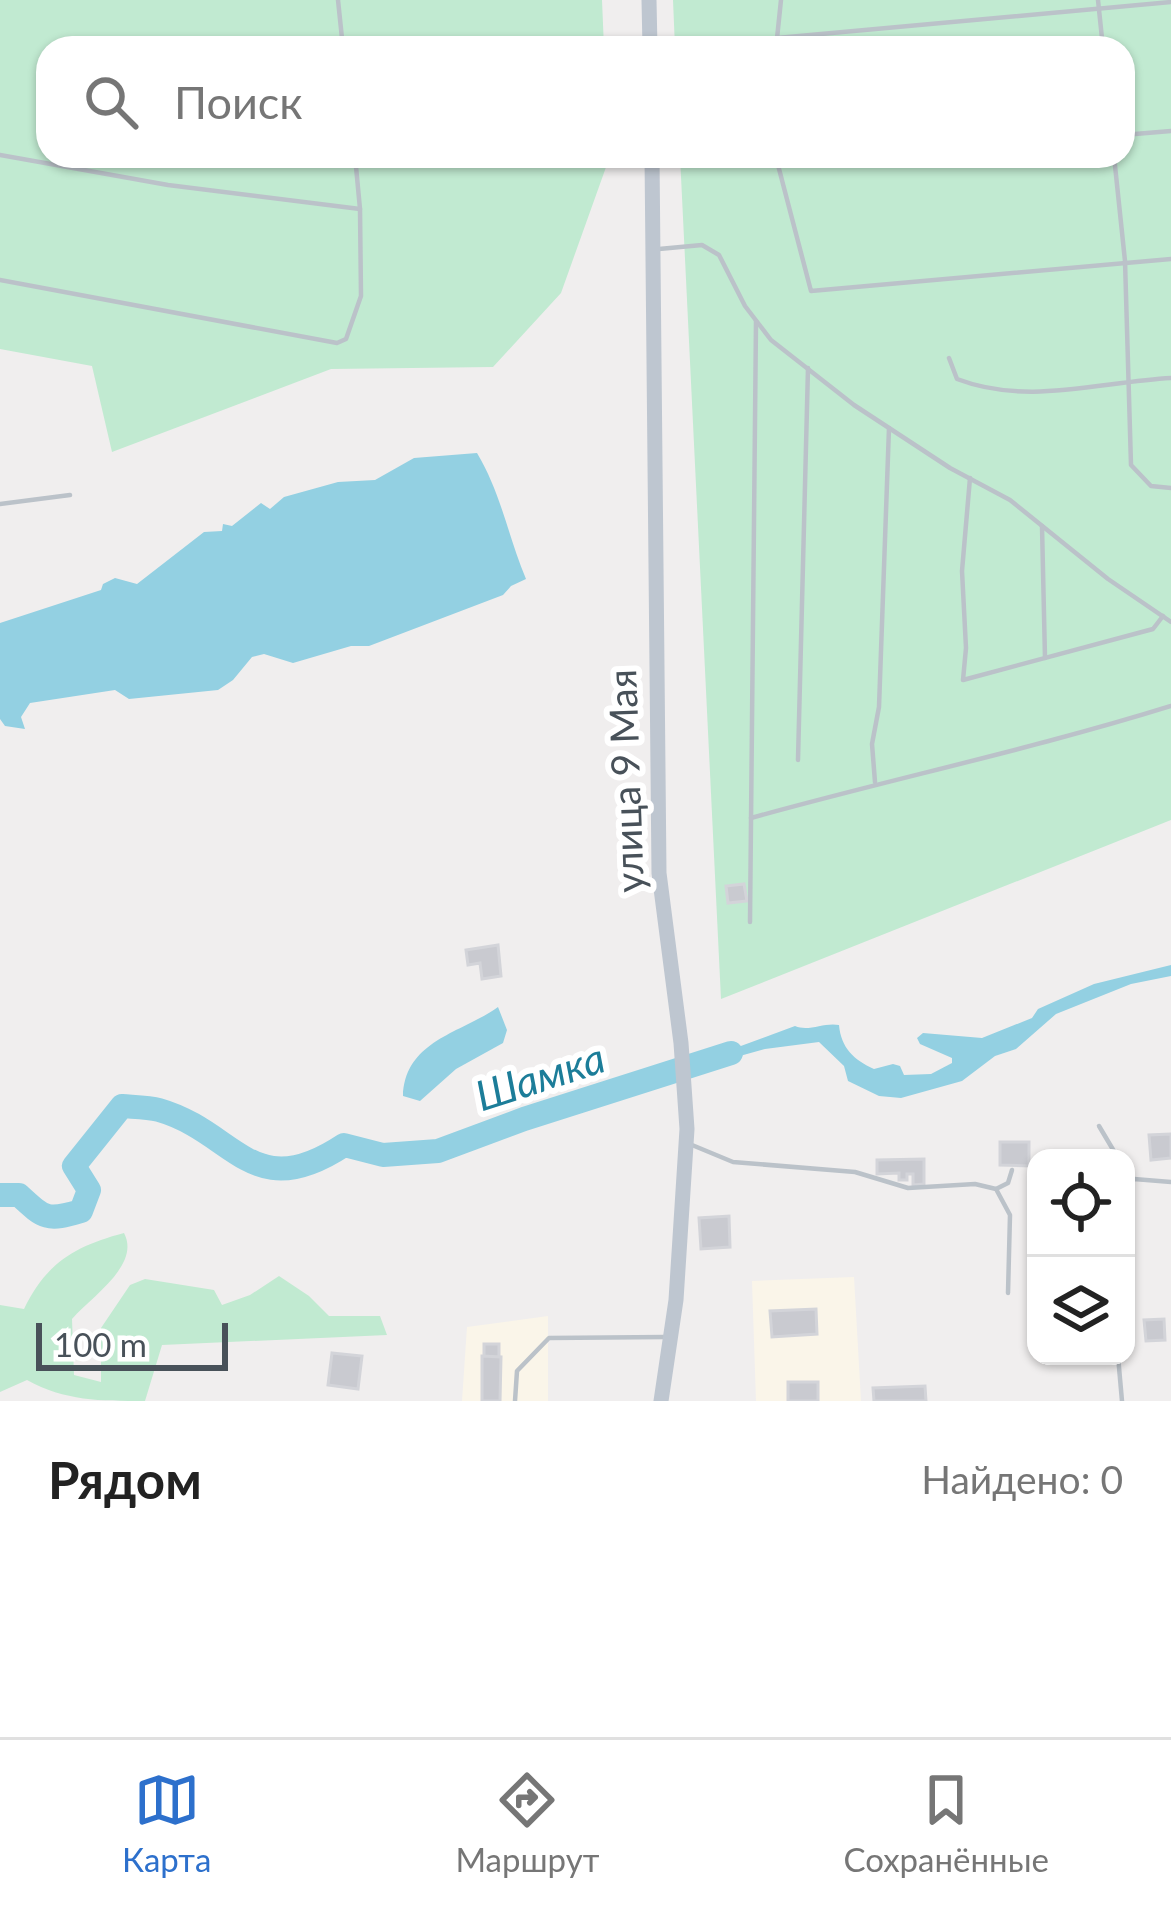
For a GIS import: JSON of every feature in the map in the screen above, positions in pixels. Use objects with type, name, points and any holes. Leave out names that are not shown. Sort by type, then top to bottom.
[{"type":"main road","points":[[649,0],[650,36]]},
{"type":"main road","name":"улица 9 Мая","points":[[652,168],[658,873],[681,1043],[687,1143],[661,1401]]},
{"type":"lane","points":[[338,0],[342,36]]},
{"type":"lane","points":[[777,36],[781,0]]},
{"type":"lane","points":[[796,36],[1098,4],[1171,2]]},
{"type":"lane","points":[[1098,4],[1102,36]]},
{"type":"lane","points":[[1135,134],[1171,131]]},
{"type":"lane","points":[[0,155],[36,161]]},
{"type":"lane","points":[[73,168],[360,209]]},
{"type":"lane","points":[[0,280],[337,344],[346,339],[361,296],[356,168]]},
{"type":"lane","points":[[779,168],[812,291],[1171,259]]},
{"type":"lane","points":[[1115,168],[1125,261],[1131,465],[1151,486],[1171,488]]},
{"type":"lane","points":[[654,249],[702,245],[718,255],[771,340],[889,428],[1010,500],[1171,622]]},
{"type":"lane","points":[[750,922],[756,321]]},
{"type":"lane","points":[[949,358],[957,380],[988,391],[1020,393],[1171,379]]},
{"type":"lane","points":[[798,760],[808,368]]},
{"type":"lane","points":[[875,784],[872,745],[879,707],[889,428]]},
{"type":"lane","points":[[970,478],[962,571],[963,680],[1153,629],[1162,616]]},
{"type":"lane","points":[[0,505],[70,495]]},
{"type":"lane","points":[[1042,526],[1045,659]]},
{"type":"lane","points":[[751,818],[1107,728],[1171,706]]},
{"type":"lane","points":[[1100,1126],[1113,1149]]},
{"type":"lane","points":[[687,1143],[733,1162],[855,1172],[908,1188],[975,1184],[996,1189],[1008,1183],[1012,1170]]},
{"type":"lane","points":[[1135,1179],[1171,1182]]},
{"type":"lane","points":[[996,1189],[1010,1215],[1008,1293]]},
{"type":"lane","points":[[515,1401],[517,1371],[549,1338],[670,1337]]},
{"type":"lane","points":[[1119,1365],[1122,1401]]},
{"type":"shaded area","points":[[854,1277],[861,1401],[756,1401],[752,1281]]},
{"type":"shaded area","points":[[548,1316],[548,1401],[462,1401],[467,1327]]},
{"type":"green space","points":[[0,0],[602,0],[604,36],[36,36],[36,168],[606,168],[561,293],[493,367],[331,369],[112,452],[92,366],[0,349]]},
{"type":"green space","points":[[673,0],[1171,0],[1171,820],[721,999],[681,168],[1135,168],[1135,36],[674,36]]},
{"type":"green space","points":[[124,1233],[126,1257],[120,1268],[72,1319],[74,1375],[101,1382],[101,1328],[130,1285],[145,1279],[214,1290],[222,1305],[250,1295],[279,1276],[329,1316],[380,1316],[387,1335],[162,1345],[145,1401],[69,1396],[27,1380],[0,1392],[0,1305],[24,1309],[52,1268],[91,1244]]},
{"type":"water","points":[[477,453],[526,579],[503,595],[369,646],[351,646],[293,663],[264,654],[252,657],[218,690],[129,699],[115,690],[30,703],[21,717],[25,729],[5,726],[0,719],[0,623],[101,590],[115,578],[137,584],[204,532],[222,531],[223,524],[232,526],[261,503],[270,509],[284,497],[338,482],[375,480],[414,458]]},
{"type":"water","points":[[1171,965],[1171,976],[1131,984],[1056,1014],[1016,1049],[995,1056],[962,1081],[901,1098],[879,1096],[848,1081],[844,1066],[819,1042],[765,1049],[704,1066],[703,1056],[795,1026],[833,1024],[839,1025],[850,1052],[874,1069],[893,1064],[904,1075],[931,1074],[952,1063],[952,1058],[920,1044],[917,1038],[923,1033],[982,1038],[1032,1018],[1038,1009],[1094,984]]},
{"type":"water","points":[[498,1007],[507,1030],[503,1043],[456,1069],[420,1101],[403,1096],[406,1077],[424,1050]]},
{"type":"building","points":[[744,884],[747,901],[728,903],[726,886]]},
{"type":"building","points":[[498,945],[501,976],[482,979],[480,963],[468,965],[466,950]]},
{"type":"building","points":[[1171,1134],[1171,1158],[1151,1160],[1149,1135]]},
{"type":"building","points":[[1000,1142],[1029,1142],[1027,1166],[1000,1165]]},
{"type":"building","points":[[924,1159],[924,1184],[913,1185],[913,1174],[899,1180],[899,1173],[877,1174],[877,1160]]},
{"type":"building","points":[[729,1216],[730,1247],[701,1249],[699,1218]]},
{"type":"building","points":[[816,1309],[817,1334],[772,1337],[770,1311]]},
{"type":"building","points":[[1164,1319],[1165,1340],[1146,1341],[1144,1320]]},
{"type":"building","points":[[484,1344],[499,1344],[499,1360],[484,1361]]},
{"type":"building","points":[[332,1353],[362,1356],[358,1389],[328,1385]]},
{"type":"building","points":[[482,1356],[501,1357],[500,1401],[482,1401]]},
{"type":"building","points":[[788,1382],[818,1382],[818,1401],[788,1401]]},
{"type":"building","points":[[925,1386],[926,1401],[874,1401],[873,1388]]},
{"type":"waterway","name":"Шамка","points":[[0,1195],[19,1195],[47,1216],[81,1211],[89,1190],[74,1166],[122,1106],[159,1110],[185,1120],[246,1159],[265,1167],[287,1168],[313,1162],[344,1145],[383,1155],[438,1151],[731,1053]]}]
